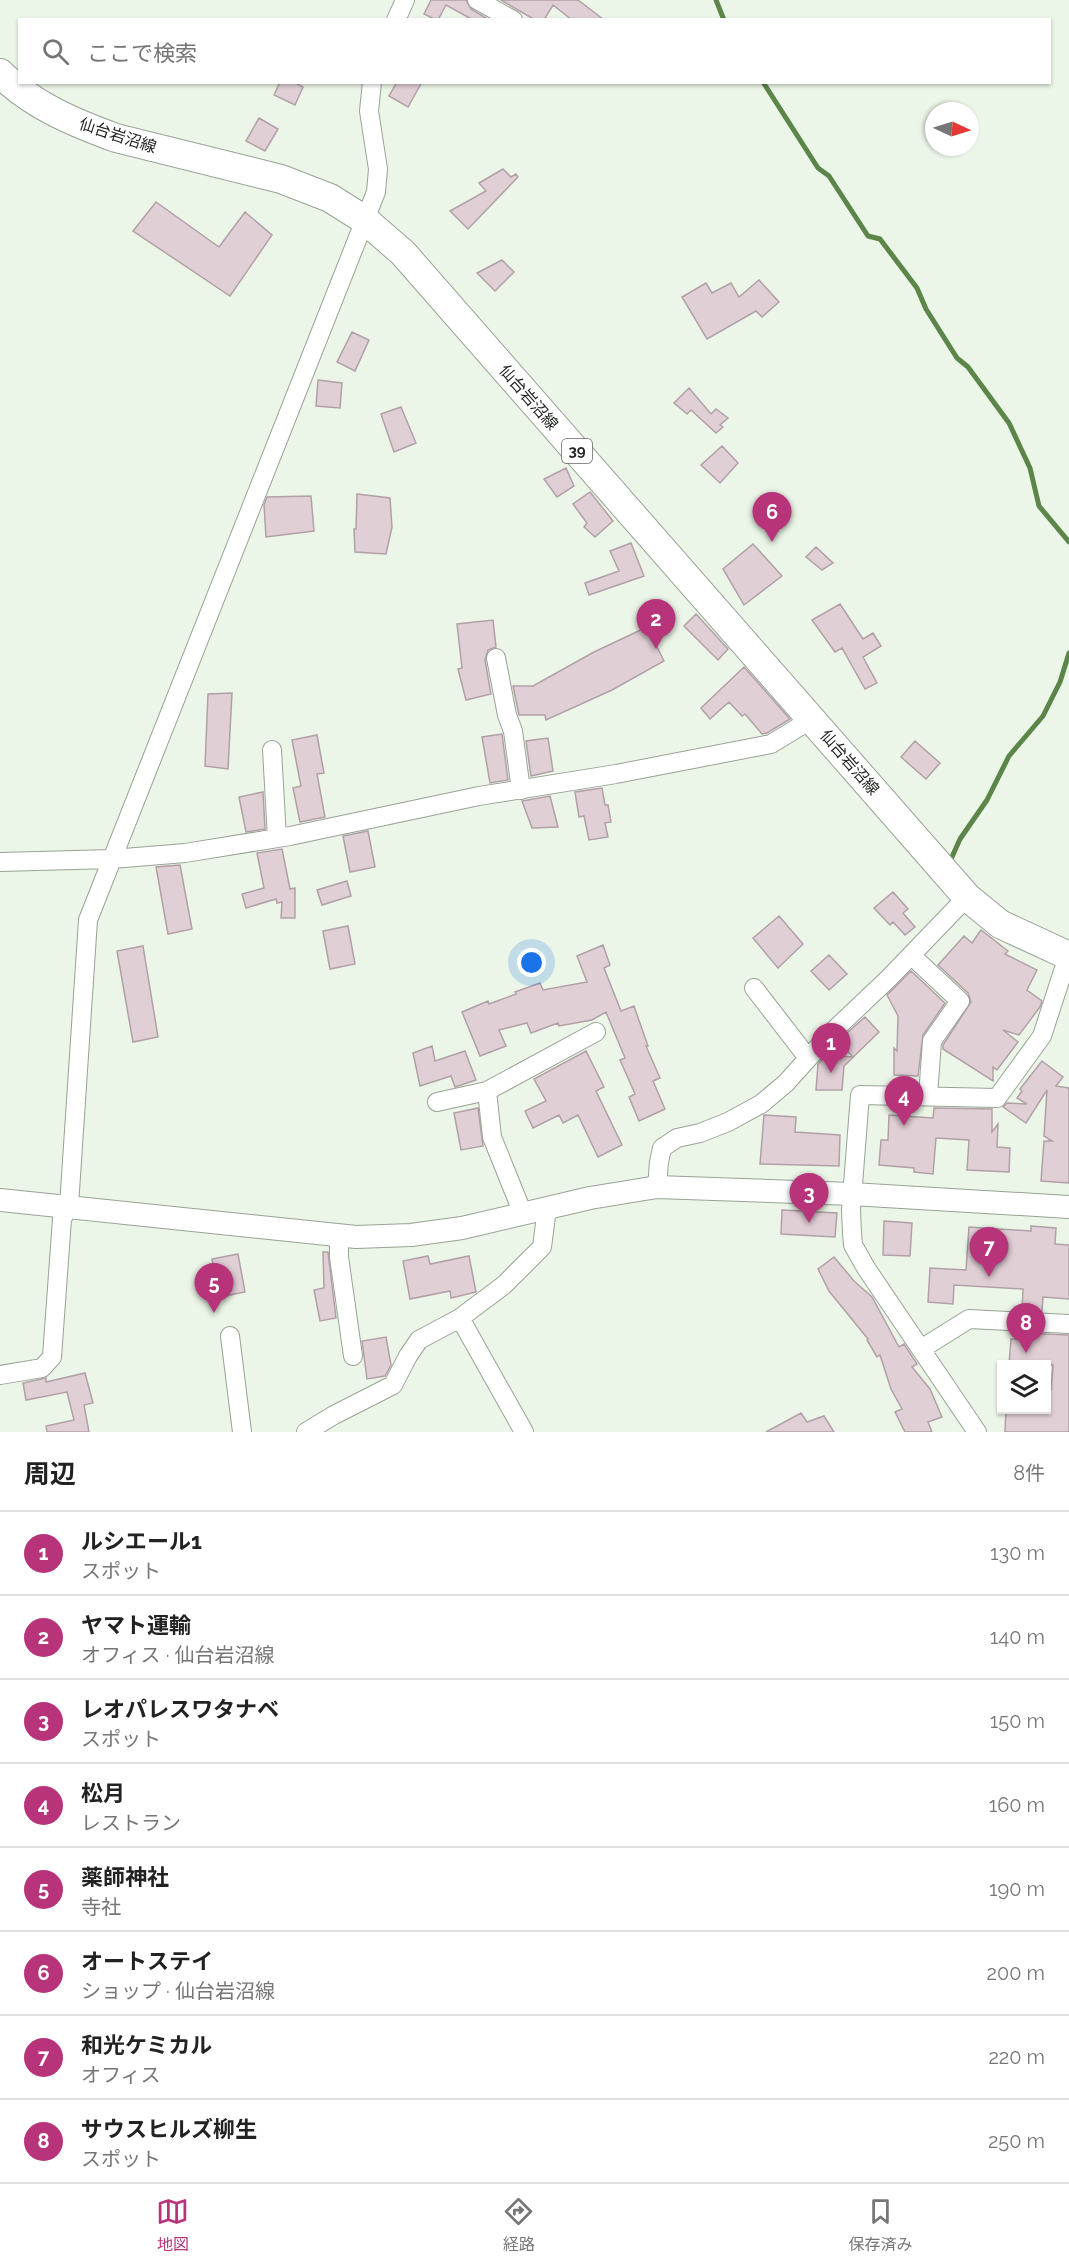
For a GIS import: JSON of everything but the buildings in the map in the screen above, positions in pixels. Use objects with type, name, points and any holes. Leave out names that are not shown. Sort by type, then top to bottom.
[{"type":"main road","name":"仙台岩沼線","points":[[0,73],[53,112],[94,130],[116,138],[281,179],[330,198],[365,220],[403,253],[967,897],[1000,924],[1068,956]]},
{"type":"street","points":[[397,18],[405,0]]},
{"type":"street","points":[[477,0],[509,18]]},
{"type":"street","points":[[0,1375],[42,1368],[52,1357],[62,1219],[69,1206],[88,920],[376,192],[378,169],[369,111],[372,84]]},
{"type":"street","points":[[496,658],[507,715],[513,731],[521,790]]},
{"type":"street","points":[[0,862],[112,860],[185,853],[277,838],[479,795],[521,790],[771,744],[812,719]]},
{"type":"street","points":[[272,750],[277,838]]},
{"type":"street","points":[[657,1187],[662,1148],[677,1138],[700,1133],[728,1122],[761,1104],[786,1083],[830,1034],[912,956],[967,897]]},
{"type":"street","points":[[912,956],[960,1001],[932,1041],[928,1096]]},
{"type":"street","points":[[977,1432],[866,1268],[853,1245],[852,1194],[860,1095],[997,1098],[1042,1036],[1068,956]]},
{"type":"street","points":[[754,988],[808,1058]]},
{"type":"street","points":[[436,1102],[487,1091],[596,1032]]},
{"type":"street","points":[[487,1091],[492,1137],[523,1214]]},
{"type":"street","points":[[0,1200],[356,1237],[411,1235],[462,1228],[590,1198],[657,1187],[852,1194],[1069,1207]]},
{"type":"street","points":[[306,1432],[393,1385],[419,1340],[460,1318],[504,1285],[542,1247],[547,1208]]},
{"type":"street","points":[[339,1235],[339,1257],[353,1356]]},
{"type":"street","points":[[460,1318],[525,1432]]},
{"type":"street","points":[[921,1349],[969,1318],[1069,1324]]},
{"type":"street","points":[[230,1336],[242,1432]]},
{"type":"waterway","points":[[716,0],[723,18]]},
{"type":"waterway","points":[[764,84],[818,168],[829,176],[868,236],[880,239],[917,288],[926,309],[957,358],[968,367],[1009,423],[1030,468],[1039,506],[1069,542]]},
{"type":"waterway","points":[[952,857],[960,839],[987,800],[1009,756],[1043,716],[1060,682],[1069,653]]},
{"type":"place","name":"オートステイ","points":[[772,542]]},
{"type":"place","name":"ヤマト運輸","points":[[656,649]]},
{"type":"place","name":"ルシエール1","points":[[831,1073]]},
{"type":"place","name":"松月","points":[[904,1126]]},
{"type":"place","name":"レオパレスワタナベ","points":[[809,1223]]},
{"type":"place","name":"和光ケミカル","points":[[989,1277]]},
{"type":"place","name":"薬師神社","points":[[214,1313]]},
{"type":"place","name":"サウスヒルズ柳生","points":[[1026,1353]]}]
